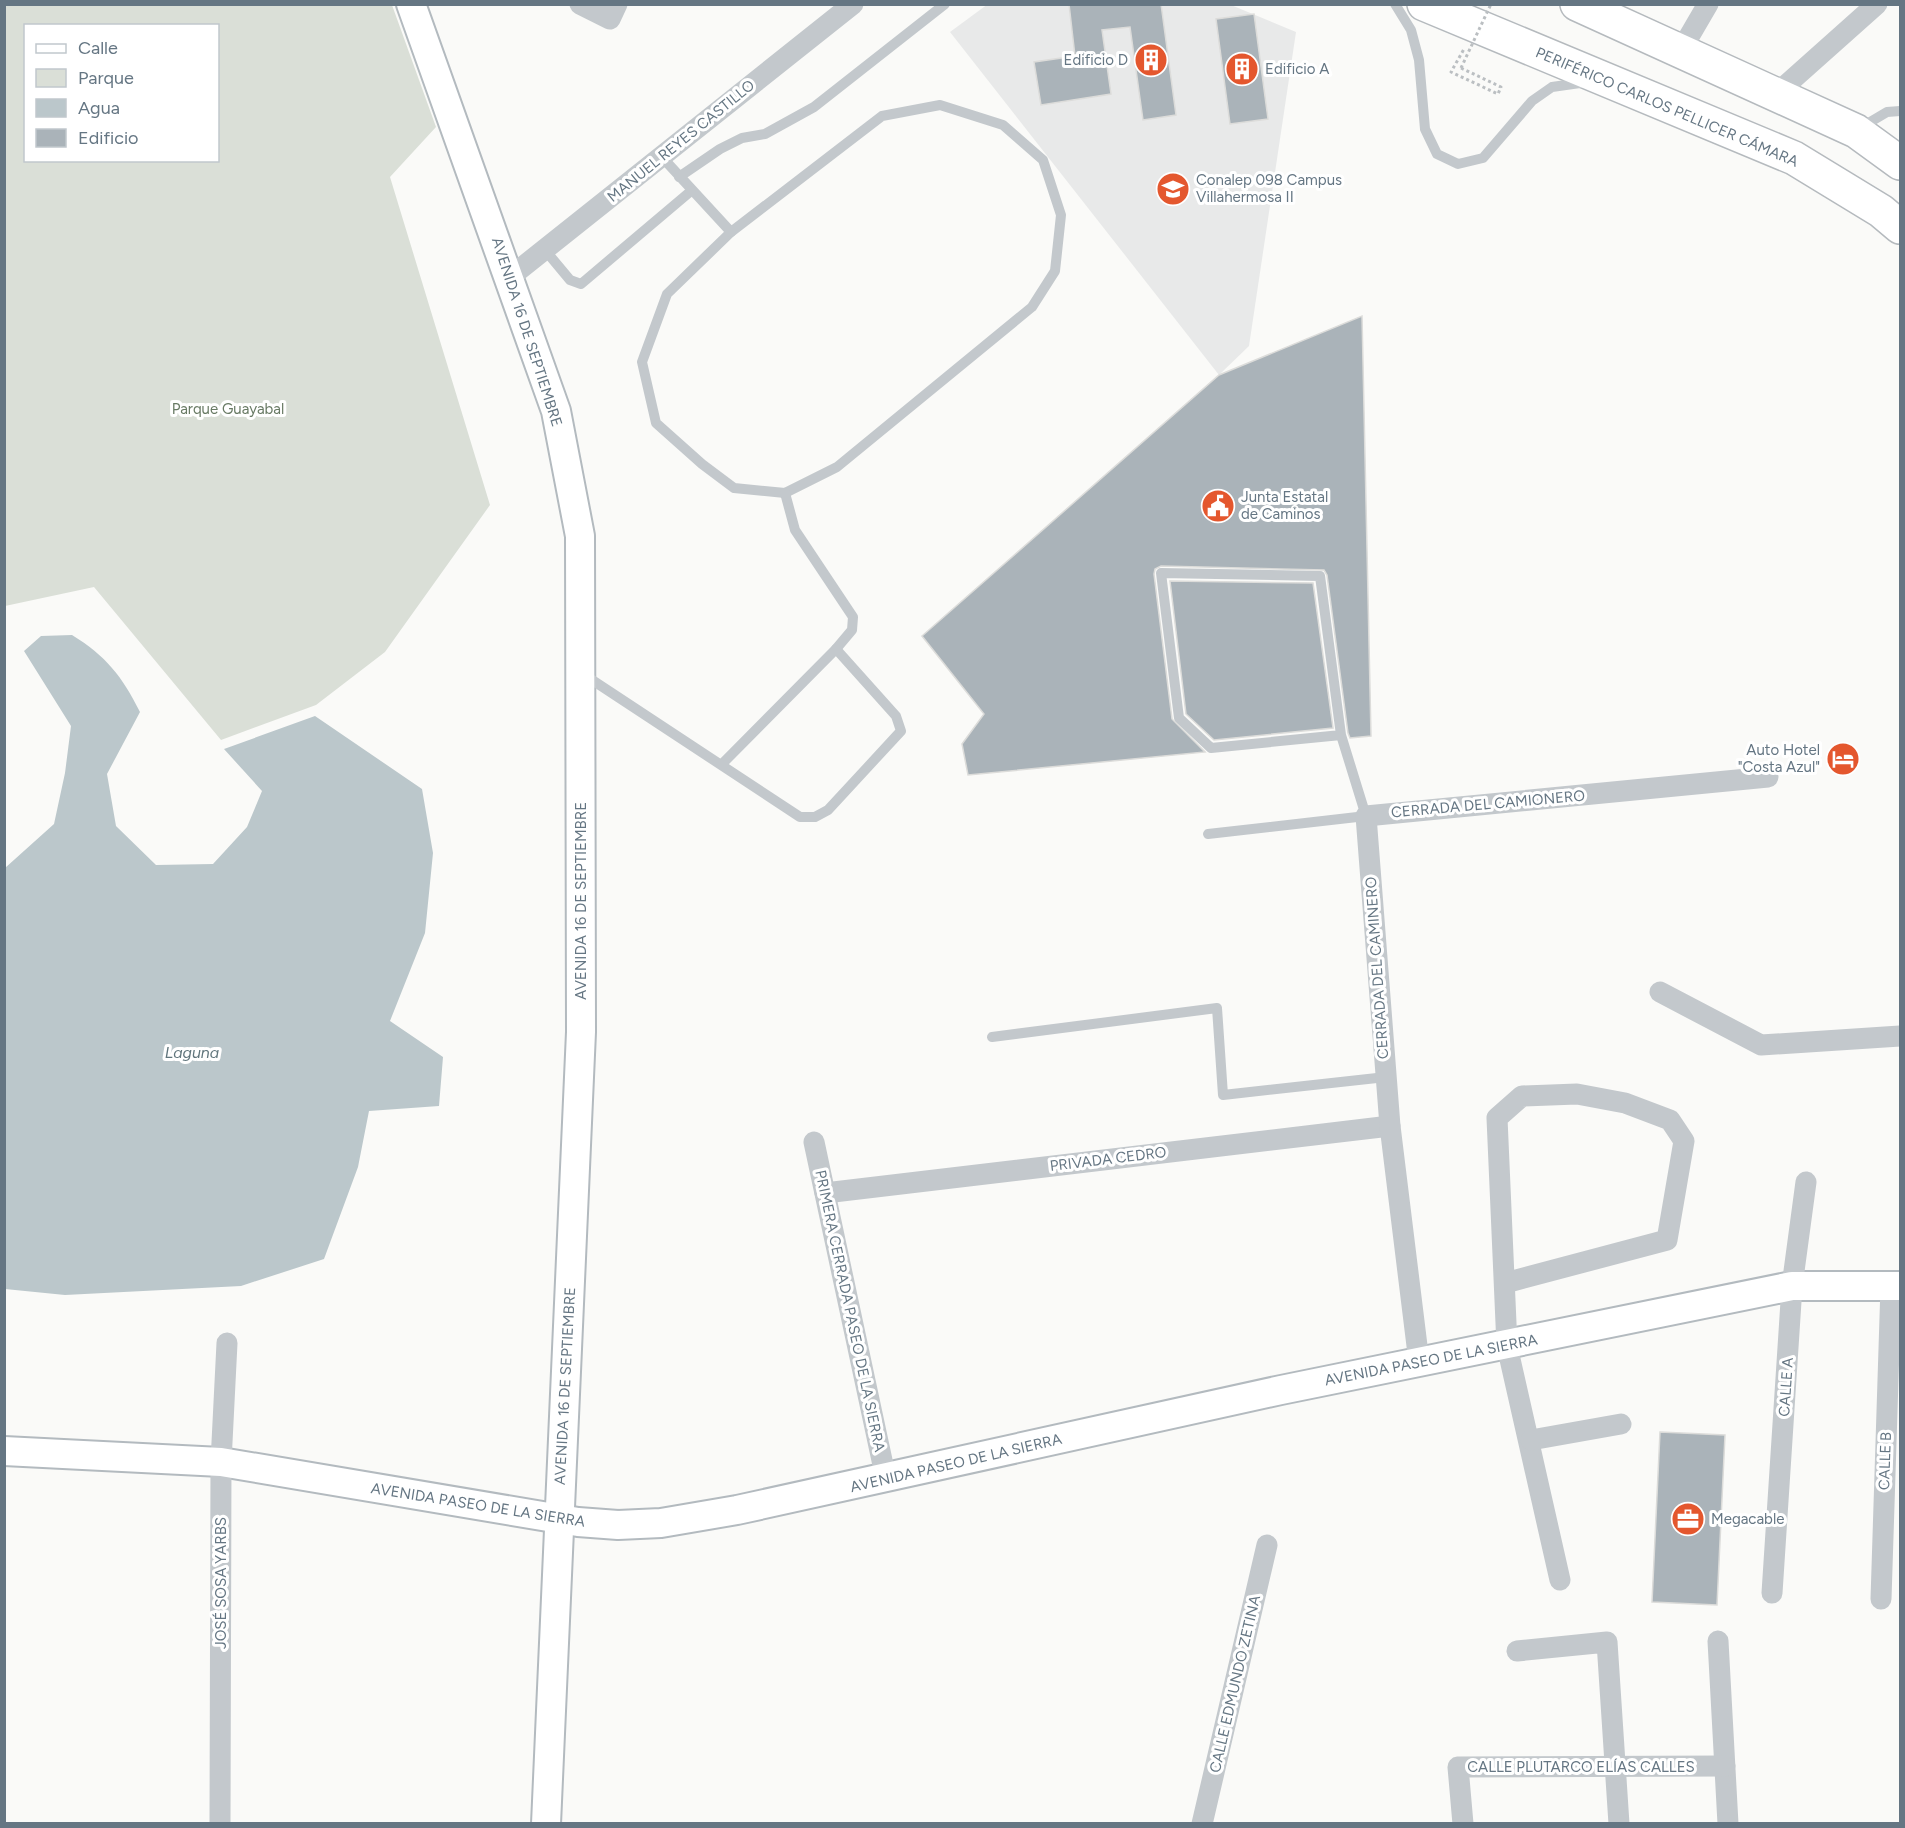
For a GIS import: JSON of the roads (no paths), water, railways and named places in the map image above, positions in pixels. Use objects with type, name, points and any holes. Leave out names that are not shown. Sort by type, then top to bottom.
[{"type":"main road","name":"AVENIDA 16 DE SEPTIEMBRE","points":[[411,4],[556,411],[580,536],[581,1032],[546,1824]]},
{"type":"main road","name":"PERIFÉRICO CARLOS PELLICER CÁMARA","points":[[1424,4],[1794,158],[1881,211],[1900,227]]},
{"type":"main road","points":[[1577,4],[1615,12],[1680,52],[1856,131],[1900,163]]},
{"type":"main road","name":"AVENIDA PASEO DE LA SIERRA","points":[[4,1451],[221,1462],[559,1518],[618,1525],[673,1522],[886,1479],[1281,1390],[1507,1346],[1792,1286],[1896,1286]]},
{"type":"street","points":[[580,4],[610,19],[617,4]]},
{"type":"street","name":"MANUEL REYES CASTILLO","points":[[510,277],[853,4]]},
{"type":"street","points":[[1680,52],[1708,4]]},
{"type":"street","points":[[1776,94],[1877,4]]},
{"type":"street","name":"CERRADA DEL CAMIONERO","points":[[1366,816],[1768,777]]},
{"type":"street","name":"CERRADA DEL CAMINERO","points":[[1366,816],[1390,1126],[1419,1362]]},
{"type":"street","points":[[1660,992],[1761,1045],[1900,1036]]},
{"type":"street","points":[[1505,1283],[1667,1240],[1684,1141],[1670,1120],[1625,1103],[1577,1094],[1522,1096],[1497,1119],[1507,1346],[1531,1440],[1560,1580]]},
{"type":"street","name":"PRIVADA CEDRO","points":[[825,1193],[1390,1126]]},
{"type":"street","name":"PRIMERA CERRADA PASEO DE LA SIERRA","points":[[814,1142],[886,1479]]},
{"type":"street","name":"CALLE A","points":[[1772,1593],[1792,1286],[1806,1182]]},
{"type":"street","name":"CALLE B","points":[[1881,1599],[1896,1286]]},
{"type":"street","name":"JOSÉ SOSA YARBS","points":[[220,1824],[221,1462],[227,1343]]},
{"type":"street","points":[[1531,1440],[1621,1424]]},
{"type":"street","name":"CALLE EDMUNDO ZETINA","points":[[1202,1824],[1267,1545]]},
{"type":"street","points":[[1718,1641],[1728,1824]]},
{"type":"street","points":[[1517,1651],[1607,1642],[1617,1765],[1619,1824]]},
{"type":"street","name":"CALLE PLUTARCO ELÍAS CALLES","points":[[1463,1824],[1458,1767],[1725,1766]]},
{"type":"lane","points":[[680,177],[720,149],[741,138],[765,134],[814,107],[945,4]]},
{"type":"lane","points":[[1395,4],[1411,30],[1419,60],[1425,129],[1437,154],[1458,164],[1483,158],[1532,101],[1552,87],[1605,80]]},
{"type":"lane","points":[[940,105],[1003,125],[1043,160],[1061,215],[1055,270],[1032,307],[837,467],[785,493],[734,488],[702,464],[656,423],[642,362],[667,294],[731,232],[882,116],[940,105]]},
{"type":"lane","points":[[1856,131],[1887,112],[1900,111]]},
{"type":"lane","points":[[661,156],[731,232]]},
{"type":"lane","points":[[545,250],[570,280],[581,284],[691,190]]},
{"type":"lane","points":[[721,765],[852,630],[853,617],[795,530],[785,493]]},
{"type":"lane","name":"CERRADA DEL CAMINERO","points":[[1341,735],[1211,748],[1179,718],[1161,573],[1320,576],[1341,735],[1366,816]]},
{"type":"lane","points":[[580,672],[800,817],[815,818],[828,810],[901,731],[896,716],[836,649]]},
{"type":"lane","name":"CERRADA DEL CAMIONERO","points":[[1208,834],[1366,816]]},
{"type":"lane","points":[[992,1037],[1217,1008],[1223,1095],[1386,1077]]},
{"type":"water","name":"Laguna","points":[[72,635],[104,659],[120,677],[140,712],[107,774],[116,826],[156,865],[213,864],[247,827],[262,791],[224,749],[315,716],[422,789],[433,853],[425,933],[390,1021],[443,1057],[439,1106],[369,1111],[358,1167],[324,1259],[241,1286],[65,1295],[5,1289],[5,868],[54,824],[65,773],[71,726],[24,651],[41,636]]},
{"type":"place","name":"Edificio D","points":[[1151,60]]},
{"type":"place","name":"Edificio A","points":[[1242,69]]},
{"type":"place","name":"Conalep 098 Campus Villahermosa II","points":[[1173,189]]},
{"type":"place","name":"Junta Estatal de Caminos","points":[[1218,506]]},
{"type":"place","name":"Auto Hotel \"Costa Azul\"","points":[[1843,759]]},
{"type":"place","name":"Megacable","points":[[1688,1519]]},
{"type":"park label","name":"Parque Guayabal","points":[[228,409]]}]
